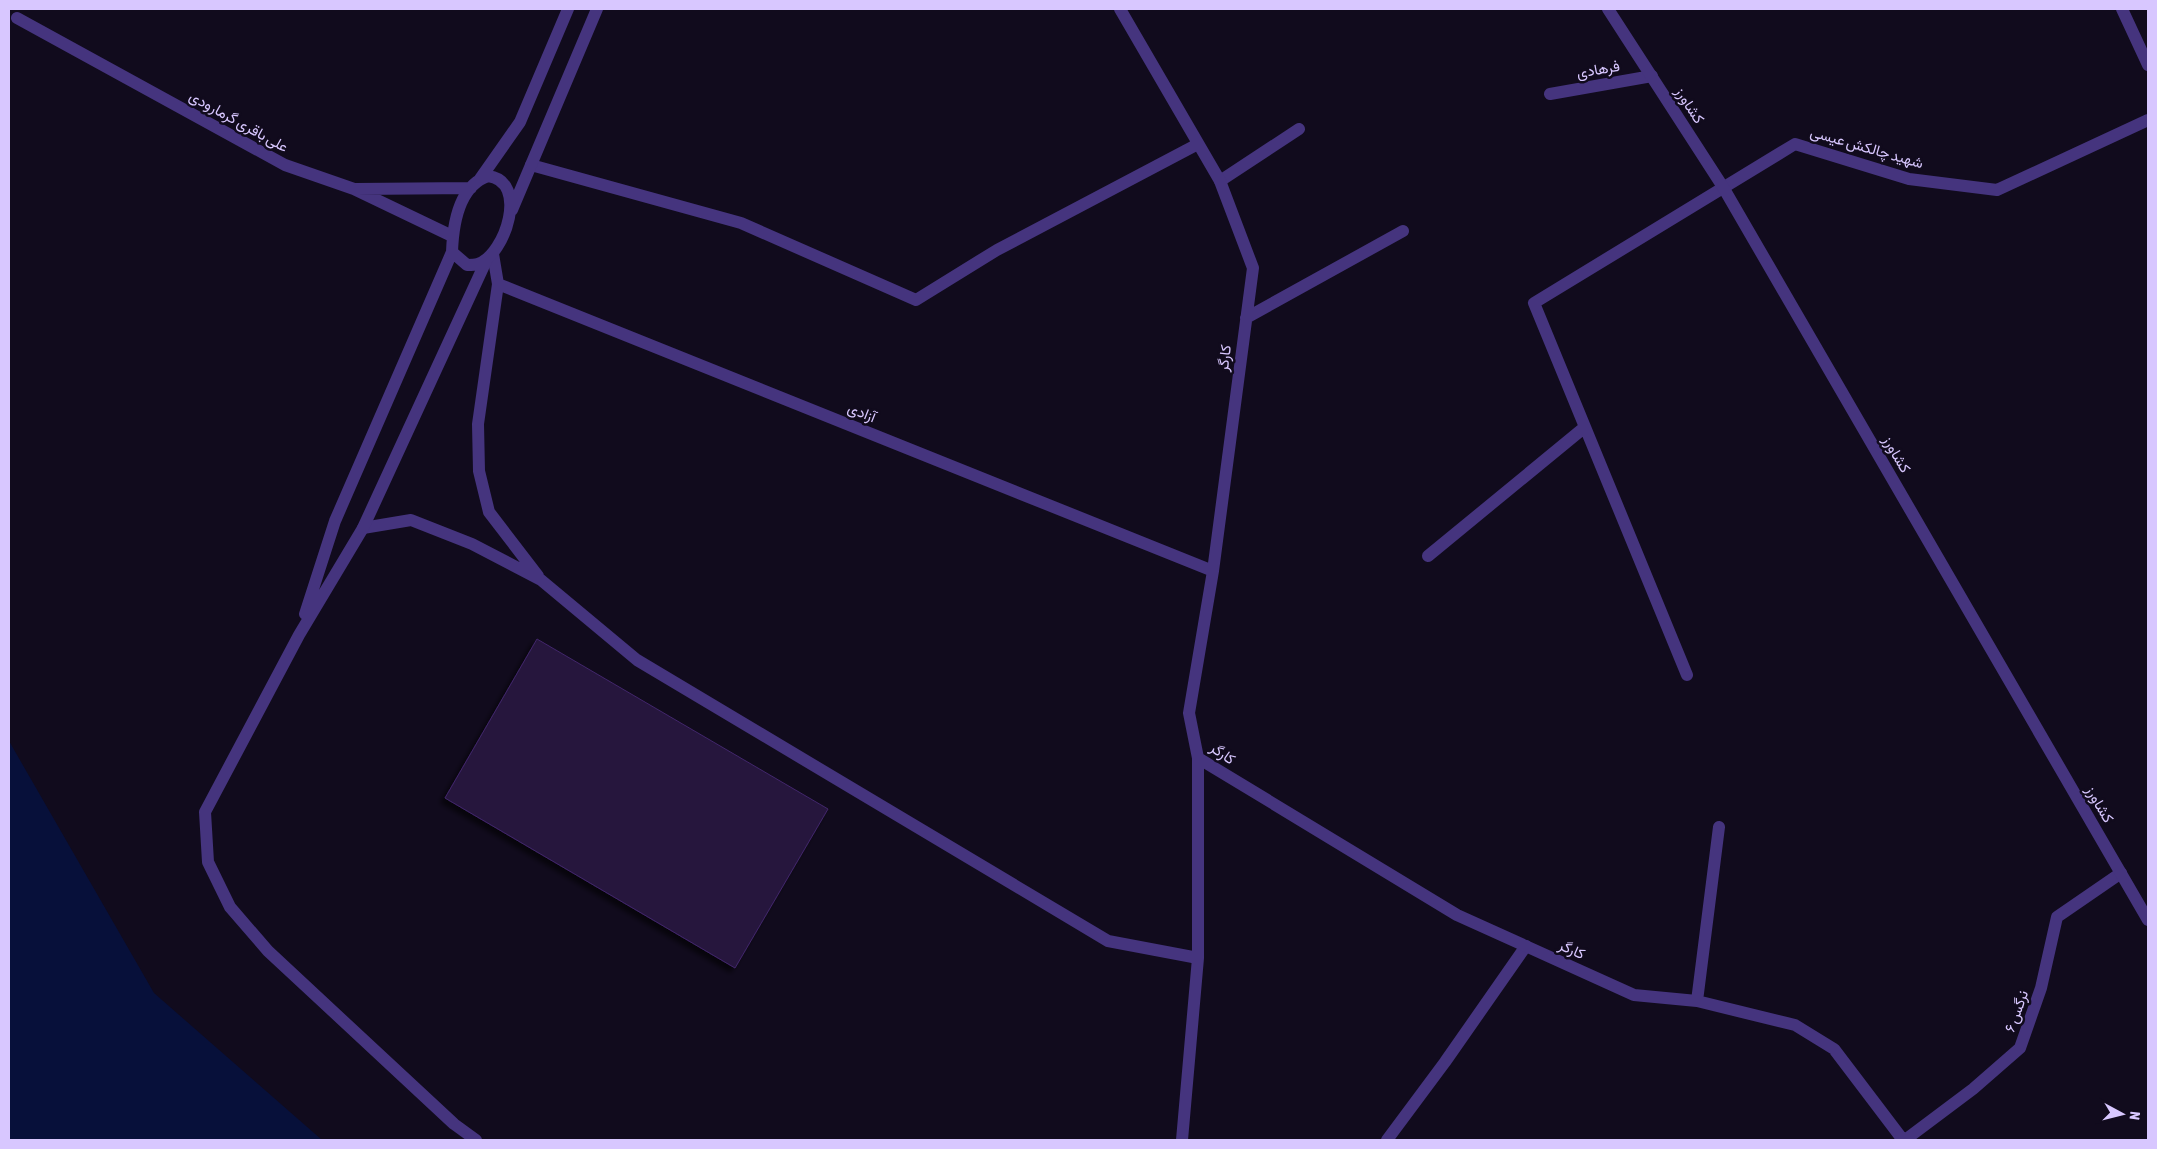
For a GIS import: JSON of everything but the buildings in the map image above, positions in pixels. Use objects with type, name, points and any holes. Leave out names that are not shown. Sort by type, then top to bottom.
[{"type":"street","points":[[299,635],[335,522],[452,252],[454,221],[475,184],[520,122],[568,9]]},
{"type":"street","points":[[476,1140],[454,1124],[268,951],[230,907],[208,862],[205,812],[299,635],[362,528],[490,256],[503,235],[509,216],[597,9]]},
{"type":"street","name":"کارگر","points":[[1120,9],[1220,181],[1253,268],[1213,571],[1189,713],[1198,758],[1456,915],[1634,995],[1697,1001],[1796,1025],[1834,1049],[1904,1140]]},
{"type":"street","name":"کشاورز","points":[[1608,9],[1723,186],[2148,920]]},
{"type":"street","points":[[2122,9],[2148,65]]},
{"type":"street","name":"علی باقری گرمارودی","points":[[17,18],[286,165],[354,189],[452,236]]},
{"type":"street","name":"فرهادی","points":[[1550,94],[1652,76]]},
{"type":"street","name":"شهید چالکش عیسی","points":[[1585,427],[1534,303],[1723,186],[1796,144],[1909,179],[1997,190],[2148,120]]},
{"type":"street","points":[[1220,181],[1299,129]]},
{"type":"street","points":[[531,165],[741,223],[916,300],[997,250],[1198,144]]},
{"type":"street","points":[[354,189],[475,184],[488,176],[498,177],[505,183],[511,198],[509,216]]},
{"type":"street","points":[[1246,318],[1403,231]]},
{"type":"street","points":[[452,252],[467,265],[478,264],[490,256]]},
{"type":"street","points":[[490,256],[498,284],[478,424],[479,471],[489,512],[541,580]]},
{"type":"street","name":"آزادی","points":[[498,284],[1213,571]]},
{"type":"street","points":[[1428,556],[1585,427],[1687,675]]},
{"type":"street","points":[[362,528],[412,520],[472,544],[541,580],[637,660],[1108,940],[1198,958]]},
{"type":"street","points":[[1182,1140],[1198,958],[1198,758]]},
{"type":"street","points":[[1697,1001],[1719,827]]},
{"type":"street","name":"نرگس ۶","points":[[1904,1140],[1973,1089],[2020,1048],[2042,988],[2058,917],[2121,873]]},
{"type":"street","points":[[1387,1140],[1445,1062],[1526,946]]},
{"type":"shaded area","points":[[9,741],[154,993],[322,1140],[9,1140]]}]
